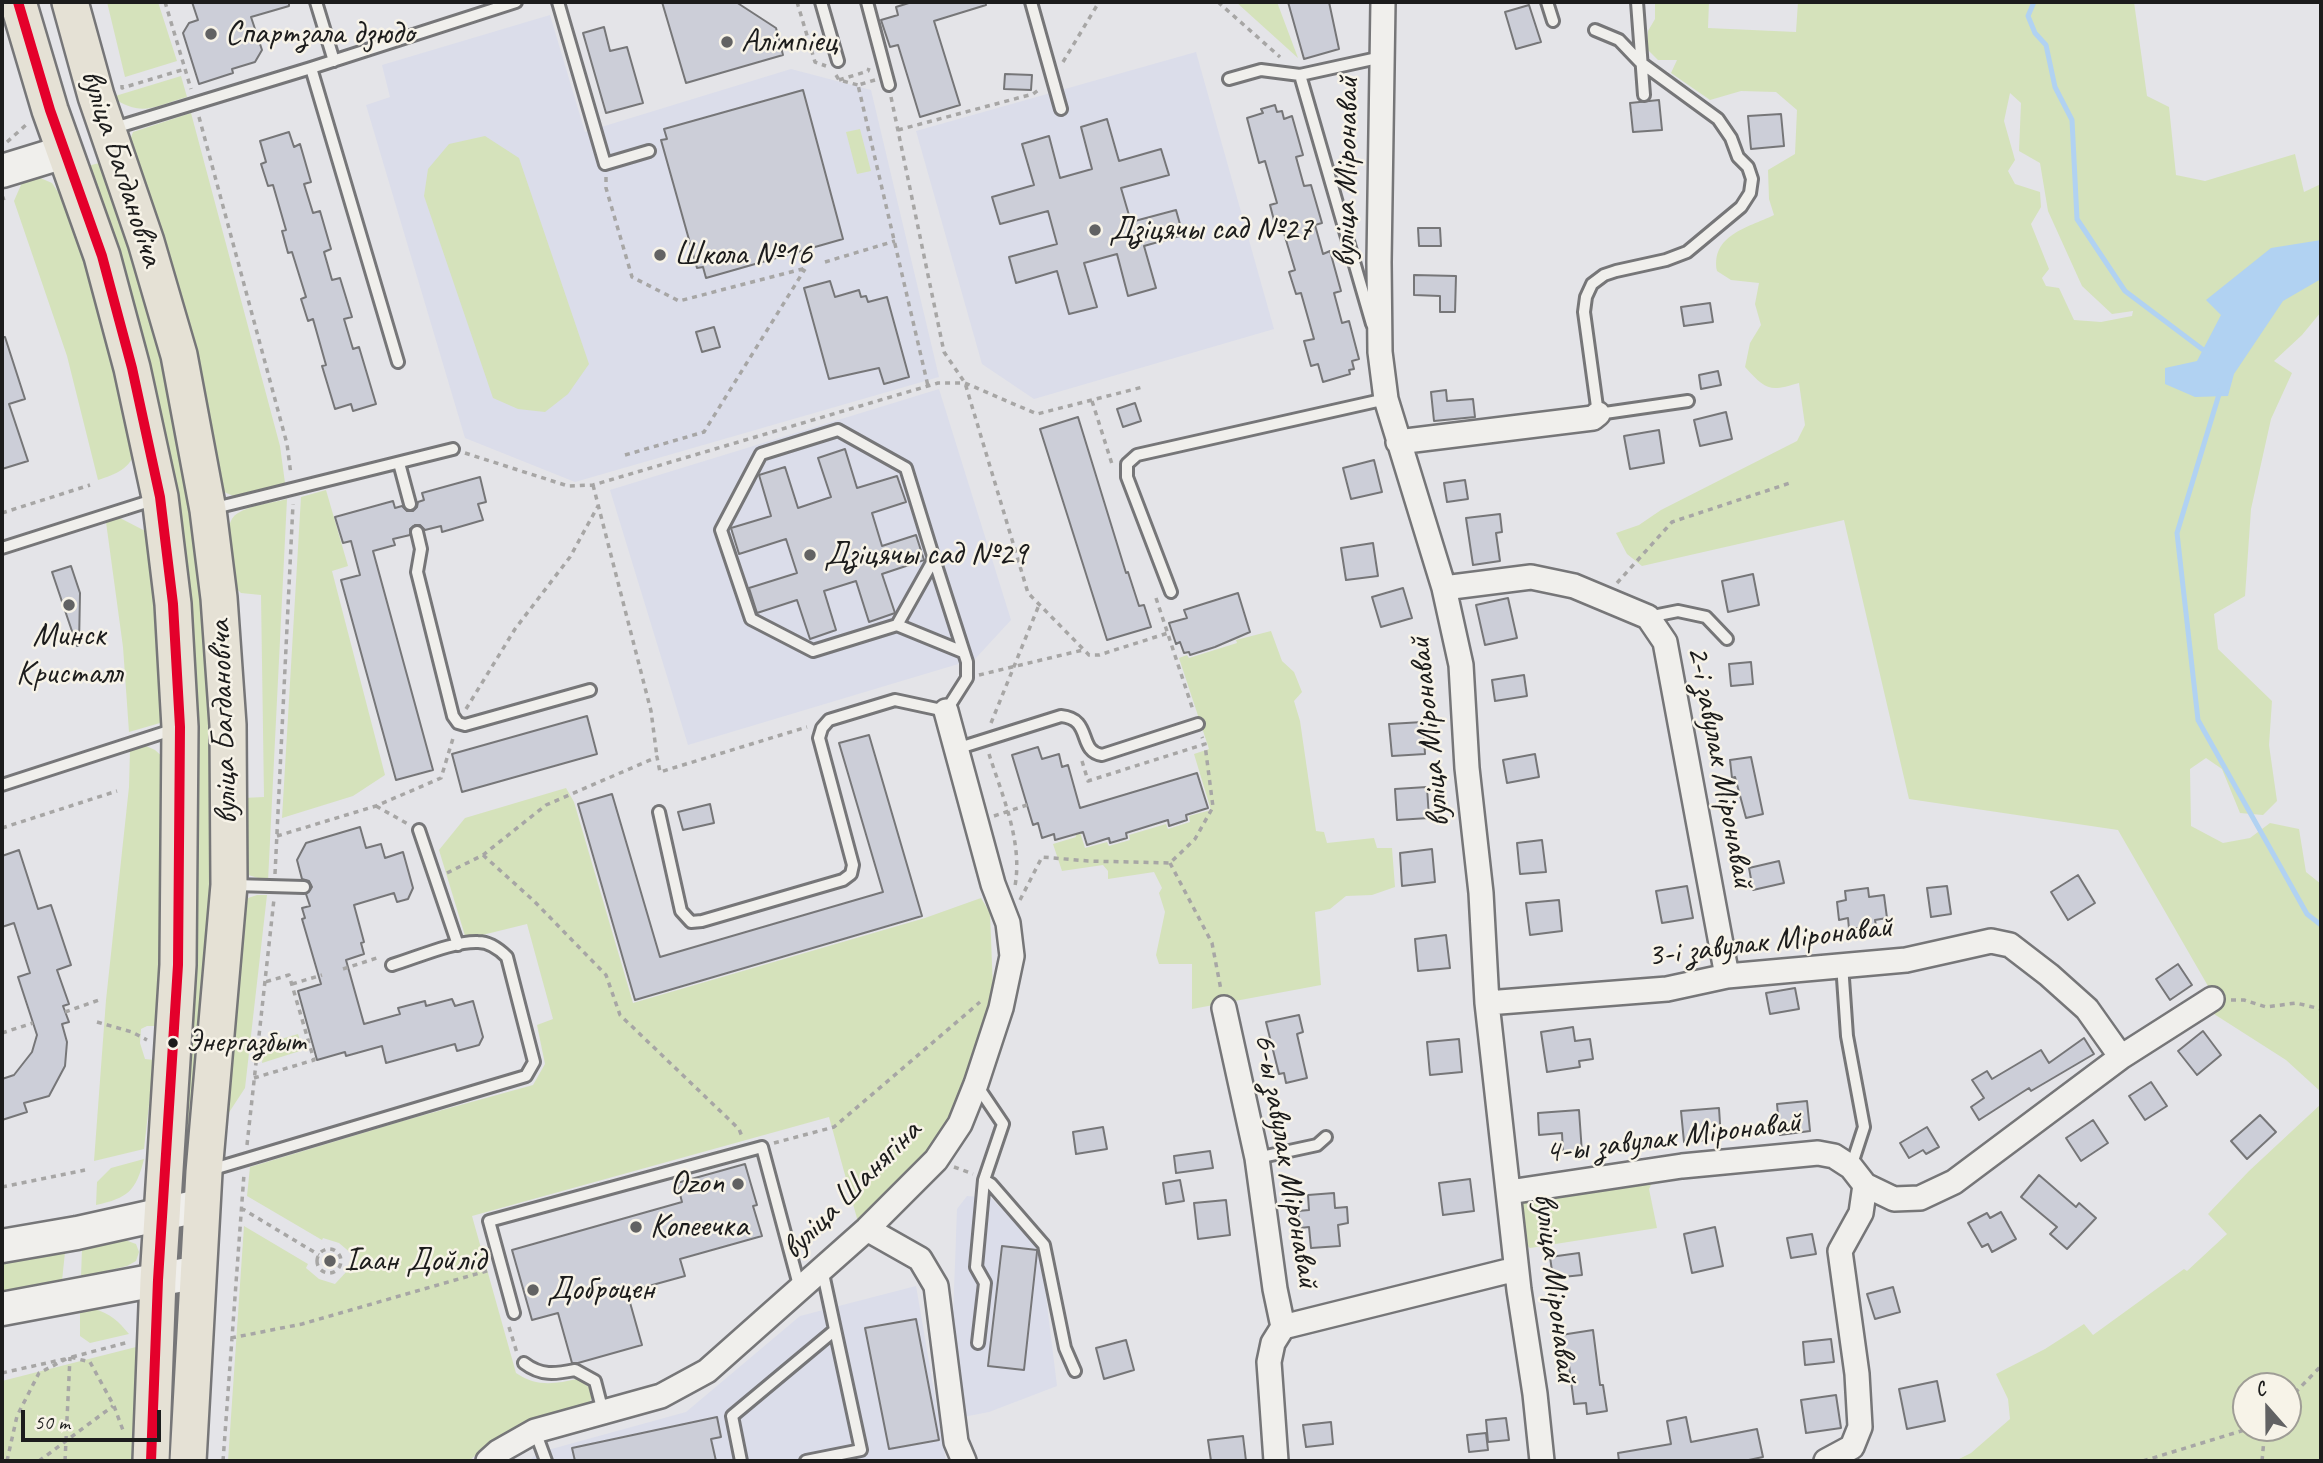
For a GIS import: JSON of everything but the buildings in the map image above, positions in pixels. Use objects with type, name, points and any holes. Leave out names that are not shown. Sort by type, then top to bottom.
[{"type":"main road","name":"вуліца Багдановіча","points":[[18,2],[64,152],[102,256],[132,368],[160,497],[173,604],[180,727],[178,965],[158,1280],[151,1461]]},
{"type":"main road","name":"вуліца Багдановіча","points":[[71,2],[107,131],[146,242],[179,355],[208,510],[219,598],[228,725],[229,885],[204,1188],[188,1461]]},
{"type":"main road","points":[[3,189],[64,152],[107,131]]},
{"type":"main road","points":[[2,1246],[162,1214],[204,1188]]},
{"type":"main road","points":[[2,1309],[199,1272]]},
{"type":"street","name":"вуліца Міронавай","points":[[1383,2],[1380,352],[1386,398],[1444,587],[1461,665],[1467,768],[1481,893],[1487,1003],[1542,1461]]},
{"type":"street","points":[[1398,442],[1593,418],[1598,414]]},
{"type":"street","name":"2-і завулак Міронавай","points":[[1444,587],[1531,577],[1574,586],[1648,617],[1665,642],[1727,976]]},
{"type":"street","name":"вуліца Шанягіна","points":[[488,1461],[498,1451],[535,1431],[661,1396],[707,1371],[867,1229],[936,1160],[960,1124],[976,1084],[1009,977],[1012,956],[1008,923],[993,884],[946,711]]},
{"type":"street","name":"3-і завулак Міронавай","points":[[1487,1003],[1667,989],[1727,976],[1906,960],[1991,941],[2010,945],[2087,1009],[2120,1058]]},
{"type":"street","name":"4-ы завулак Міронавай","points":[[1509,1192],[1682,1166],[1818,1153],[1834,1156],[1858,1176],[1894,1199],[1920,1198],[1954,1182],[2120,1058],[2211,999]]},
{"type":"street","name":"6-ы завулак Міронавай","points":[[1224,1008],[1257,1158],[1275,1289],[1283,1327],[1273,1343],[1269,1362],[1276,1461]]},
{"type":"street","points":[[1826,1461],[1852,1447],[1860,1427],[1857,1374],[1840,1251],[1861,1213],[1858,1176]]},
{"type":"street","points":[[867,1229],[920,1259],[936,1286],[956,1442],[964,1461]]},
{"type":"street","name":"6-ы завулак Міронавай","points":[[1283,1327],[1517,1269]]},
{"type":"lane","points":[[316,2],[334,61]]},
{"type":"lane","points":[[107,131],[516,2]]},
{"type":"lane","points":[[558,2],[605,164],[649,150]]},
{"type":"lane","points":[[821,2],[838,61]]},
{"type":"lane","points":[[867,2],[888,81]]},
{"type":"lane","points":[[1031,2],[1061,109]]},
{"type":"lane","points":[[1547,2],[1553,21]]},
{"type":"lane","points":[[1637,2],[1644,95]]},
{"type":"lane","points":[[1595,30],[1619,40],[1640,62],[1718,119],[1731,138],[1738,158],[1748,167],[1752,179],[1751,193],[1741,207],[1687,252],[1666,260],[1604,275],[1592,285],[1586,297],[1584,312],[1598,414],[1688,401]]},
{"type":"lane","points":[[1229,79],[1261,71],[1300,75],[1382,57]]},
{"type":"lane","points":[[311,68],[398,362]]},
{"type":"lane","points":[[1300,75],[1380,352]]},
{"type":"lane","points":[[1171,592],[1127,477],[1127,464],[1137,455],[1386,398]]},
{"type":"lane","points":[[659,812],[681,911],[691,922],[843,880],[851,874],[853,864],[819,738],[822,727],[830,720],[895,700],[946,711],[967,678],[967,662],[906,468],[838,430],[761,453],[721,530],[751,619],[813,651],[897,625],[963,652]]},
{"type":"lane","points":[[208,510],[453,449]]},
{"type":"lane","points":[[399,463],[410,504]]},
{"type":"lane","points":[[2,548],[160,497]]},
{"type":"lane","points":[[417,533],[421,548],[417,572],[457,723],[465,725],[590,690]]},
{"type":"lane","points":[[897,625],[934,559]]},
{"type":"lane","points":[[1648,617],[1678,611],[1706,617],[1727,639]]},
{"type":"lane","points":[[955,750],[985,745],[1060,716],[1076,720],[1082,727],[1089,749],[1094,754],[1102,755],[1198,724]]},
{"type":"lane","points":[[2,785],[180,727]]},
{"type":"lane","points":[[419,830],[458,945]]},
{"type":"lane","points":[[229,885],[304,887]]},
{"type":"lane","points":[[204,1188],[526,1076],[534,1062],[507,957],[497,947],[480,941],[392,965]]},
{"type":"lane","points":[[1842,964],[1847,1036],[1864,1127],[1858,1176]]},
{"type":"lane","points":[[976,1084],[1003,1124],[984,1180],[976,1266],[985,1283],[978,1343]]},
{"type":"lane","points":[[1257,1158],[1317,1145],[1326,1137]]},
{"type":"lane","points":[[514,1313],[489,1221],[762,1146],[800,1289]]},
{"type":"lane","points":[[984,1180],[1044,1245],[1065,1348],[1075,1371]]},
{"type":"lane","points":[[806,1461],[861,1450],[822,1269]]},
{"type":"lane","points":[[741,1461],[732,1416],[835,1330]]},
{"type":"lane","points":[[524,1363],[535,1371],[553,1375],[575,1370],[595,1381],[604,1412]]},
{"type":"lane","points":[[535,1431],[546,1461]]},
{"type":"path","points":[[898,130],[1033,94],[1052,79],[1099,2]]},
{"type":"path","points":[[1218,2],[1300,75]]},
{"type":"path","points":[[122,88],[185,69]]},
{"type":"path","points":[[839,80],[868,71]]},
{"type":"path","points":[[928,386],[858,85],[888,81],[944,352],[965,383],[1028,593],[1089,654],[1099,655],[1168,633]]},
{"type":"path","points":[[2,147],[30,122]]},
{"type":"path","points":[[605,164],[606,188],[632,277],[679,301],[806,268],[704,432],[625,455]]},
{"type":"path","points":[[825,262],[895,241]]},
{"type":"path","points":[[1092,401],[1113,466]]},
{"type":"path","points":[[1604,597],[1672,522],[1790,483]]},
{"type":"path","points":[[3,512],[90,485]]},
{"type":"path","points":[[593,485],[651,711],[660,772],[830,720]]},
{"type":"path","points":[[277,836],[376,806],[441,778],[457,723],[516,629],[570,557],[598,506]]},
{"type":"path","points":[[1008,923],[1042,857],[1170,863],[1195,839],[1213,807],[1205,744],[1155,595]]},
{"type":"path","points":[[1007,891],[1014,889],[1016,884],[1016,858],[1008,811],[985,745],[1039,605]]},
{"type":"path","points":[[967,678],[1083,650]]},
{"type":"path","points":[[1082,758],[1088,781],[1205,744]]},
{"type":"path","points":[[436,878],[483,855],[545,805],[657,757]]},
{"type":"path","points":[[2,828],[117,791]]},
{"type":"path","points":[[975,822],[1030,804]]},
{"type":"path","points":[[376,806],[419,830]]},
{"type":"path","points":[[483,855],[534,901],[606,975],[620,1015],[739,1129],[746,1151]]},
{"type":"path","points":[[1170,863],[1212,943],[1224,1008]]},
{"type":"path","points":[[254,1077],[314,1060],[289,975],[264,982]]},
{"type":"path","points":[[292,984],[322,975]]},
{"type":"path","points":[[762,1146],[834,1127],[1009,977]]},
{"type":"path","points":[[2211,999],[2244,1000],[2266,1007],[2296,1003],[2321,1009]]},
{"type":"path","points":[[65,1012],[99,1000]]},
{"type":"path","points":[[97,1022],[132,1032],[149,1041]]},
{"type":"path","points":[[2,1033],[33,1023]]},
{"type":"path","points":[[936,1160],[984,1180]]},
{"type":"path","points":[[2,1187],[85,1170]]},
{"type":"path","points":[[241,1208],[319,1255]]},
{"type":"path","points":[[333,1249],[341,1256],[340,1268],[325,1273],[318,1265],[319,1255],[323,1251],[333,1249]]},
{"type":"path","points":[[231,1338],[302,1324],[501,1266]]},
{"type":"path","points":[[514,1313],[508,1323],[518,1357],[524,1363]]},
{"type":"path","points":[[2,1373],[70,1357],[90,1362],[114,1406],[124,1432],[123,1441]]},
{"type":"path","points":[[7,1461],[17,1416],[39,1373],[70,1357]]},
{"type":"path","points":[[65,1461],[70,1357]]},
{"type":"path","points":[[2302,1386],[2321,1366]]},
{"type":"path","points":[[39,1461],[114,1406]]},
{"type":"path","points":[[2143,1461],[2232,1434]]},
{"type":"path","points":[[2262,1461],[2264,1442]]},
{"type":"shaded area","name":"Школа №16","points":[[550,15],[585,132],[791,69],[871,90],[939,377],[575,482],[465,438],[366,105],[390,97],[382,65]]},
{"type":"shaded area","name":"Дзіцячы сад №27","points":[[1196,52],[1274,329],[1034,399],[982,364],[916,131]]},
{"type":"shaded area","name":"Дзіцячы сад №29","points":[[939,389],[1011,620],[975,659],[688,745],[610,490]]},
{"type":"shaded area","points":[[967,1196],[991,1198],[1040,1248],[1057,1386],[989,1412],[963,1417],[953,1319],[957,1209]]},
{"type":"shaded area","points":[[916,1286],[946,1461],[529,1461],[537,1453],[686,1412],[800,1316]]},
{"type":"green space","points":[[107,2],[158,2],[177,61],[125,77]]},
{"type":"green space","points":[[1236,2],[1277,2],[1298,58]]},
{"type":"green space","points":[[1655,2],[1709,2],[1708,28],[1796,32],[1798,2],[2134,2],[2147,96],[2169,107],[2176,175],[2205,181],[2295,154],[2304,192],[2321,184],[2321,312],[2302,335],[2274,361],[2292,373],[2271,419],[2251,509],[2245,596],[2214,614],[2218,649],[2272,701],[2269,745],[2277,801],[2263,815],[2240,813],[2222,769],[2206,758],[2190,769],[2191,826],[2223,843],[2250,838],[2270,823],[2299,829],[2306,872],[2321,884],[2321,1092],[2286,1060],[2214,1014],[2207,992],[2208,986],[2118,830],[1909,799],[1844,520],[1642,566],[1627,554],[1616,533],[1639,525],[1661,510],[1797,441],[1805,425],[1799,383],[1781,388],[1769,387],[1763,385],[1745,367],[1750,343],[1761,325],[1755,304],[1759,283],[1731,280],[1717,271],[1717,259],[1725,241],[1733,234],[1774,215],[1769,199],[1768,170],[1795,154],[1797,110],[1776,92],[1741,91],[1710,100],[1671,73],[1677,60],[1658,60],[1647,49],[1648,31],[1655,19]],"holes":[[[2010,93],[2021,103],[2019,151],[2040,163],[2048,211],[2082,286],[2112,314],[2133,311],[2132,316],[2101,322],[2074,320],[2059,288],[2046,286],[2042,278],[2049,269],[2031,224],[2041,207],[2040,192],[2015,184],[2008,171],[2015,160],[2004,121]]]},
{"type":"green space","points":[[181,76],[187,97],[140,109],[112,97]]},
{"type":"green space","points":[[191,113],[280,446],[285,483],[233,496],[220,490],[129,143],[133,132]]},
{"type":"green space","points":[[860,129],[871,171],[857,174],[846,132]]},
{"type":"green space","points":[[485,136],[519,158],[589,364],[568,394],[545,412],[518,409],[493,398],[424,196],[428,169],[449,144]]},
{"type":"green space","points":[[99,163],[105,168],[167,358],[207,601],[215,891],[204,967],[191,1135],[183,1132],[192,724],[88,166]]},
{"type":"green space","points":[[38,177],[52,183],[60,195],[87,261],[136,450],[126,466],[98,480],[67,356],[14,201],[24,178]]},
{"type":"green space","points":[[326,490],[348,566],[332,571],[385,775],[353,796],[282,818],[301,497]]},
{"type":"green space","points":[[287,499],[268,881],[245,874],[243,798],[264,797],[261,595],[241,593],[235,587],[228,536],[232,518],[238,513]]},
{"type":"green space","points":[[120,518],[151,534],[166,713],[160,723],[129,732],[123,647],[106,522]]},
{"type":"green space","points":[[1271,631],[1282,661],[1294,672],[1302,692],[1294,701],[1300,721],[1316,831],[1324,832],[1327,843],[1374,838],[1377,848],[1392,848],[1395,887],[1372,895],[1346,896],[1330,909],[1315,912],[1321,985],[1192,1009],[1192,964],[1159,964],[1156,955],[1165,912],[1159,893],[1162,888],[1154,872],[1108,879],[1108,871],[1103,865],[1062,871],[1053,844],[1076,837],[1075,831],[1079,829],[1085,848],[1107,842],[1109,846],[1130,840],[1129,835],[1166,824],[1168,829],[1190,822],[1189,816],[1211,810],[1194,754],[1209,749],[1179,658],[1187,655],[1189,658],[1237,643],[1236,640]]},
{"type":"green space","points":[[144,745],[164,758],[164,888],[155,1026],[141,1029],[140,1043],[145,1059],[154,1060],[144,1149],[94,1161],[106,1000],[129,787],[130,749]]},
{"type":"green space","points":[[566,788],[574,802],[633,1003],[925,918],[981,898],[990,913],[993,990],[969,1078],[953,1118],[928,1155],[858,1222],[829,1117],[472,1216],[516,1373],[531,1381],[546,1383],[577,1379],[590,1388],[590,1402],[555,1412],[511,1430],[469,1461],[228,1461],[244,1226],[308,1264],[306,1268],[319,1279],[335,1284],[347,1271],[352,1254],[339,1243],[323,1238],[322,1240],[247,1196],[250,1167],[533,1085],[545,1064],[537,1025],[553,1019],[527,924],[466,939],[439,850],[465,818]]},
{"type":"green space","points":[[267,895],[245,1088],[228,1114],[241,905],[248,898]]},
{"type":"green space","points":[[298,1034],[303,1050],[262,1063],[264,1044]]},
{"type":"green space","points":[[2321,1104],[2321,1461],[1960,1461],[1959,1459],[1971,1453],[2010,1419],[2008,1399],[1996,1374],[2045,1349],[2084,1324],[2093,1335],[2184,1269],[2187,1271],[2227,1234],[2208,1214],[2249,1171]]},
{"type":"green space","points":[[144,1159],[138,1179],[129,1191],[116,1199],[96,1205],[97,1182],[111,1168]]},
{"type":"green space","points":[[1650,1177],[1652,1183],[1649,1189],[1657,1228],[1530,1248],[1523,1242],[1517,1203],[1521,1198]]},
{"type":"green space","points":[[125,1240],[136,1244],[139,1252],[136,1261],[127,1266],[81,1277],[82,1249]]},
{"type":"green space","points":[[65,1252],[62,1281],[2,1292],[2,1263]]},
{"type":"green space","points":[[94,1309],[114,1318],[129,1334],[90,1343],[80,1336],[80,1311]]},
{"type":"green space","points":[[136,1347],[132,1461],[2,1461],[2,1381]]},
{"type":"water","points":[[2321,240],[2321,279],[2283,301],[2234,374],[2228,396],[2195,397],[2165,384],[2165,368],[2197,361],[2221,315],[2206,300],[2271,248]]},
{"type":"waterway","points":[[2034,2],[2028,16],[2035,33],[2046,45],[2055,87],[2072,120],[2077,219],[2125,291],[2206,352]]},
{"type":"waterway","points":[[2220,391],[2177,533],[2198,720],[2307,914],[2321,925]]},
{"type":"transit line","points":[[18,2],[50,110],[102,256],[132,368],[160,497],[173,604],[180,727],[178,965],[158,1280],[151,1461]]},
{"type":"place","name":"Спартзала дзюдо","points":[[211,34]]},
{"type":"place","name":"Алімпіец","points":[[727,42]]},
{"type":"place","name":"Дзіцячы сад №27","points":[[1095,230]]},
{"type":"place","name":"Школа №16","points":[[660,255]]},
{"type":"place","name":"Дзіцячы сад №29","points":[[810,555]]},
{"type":"place","name":"Минск Кристалл","points":[[69,605]]},
{"type":"place","name":"Энергазбыт","points":[[173,1043]]},
{"type":"place","name":"Ozon","points":[[738,1184]]},
{"type":"place","name":"Копеечка","points":[[636,1227]]},
{"type":"place","name":"Іаан Дойлід","points":[[330,1261]]},
{"type":"place","name":"Доброцен","points":[[533,1290]]}]
